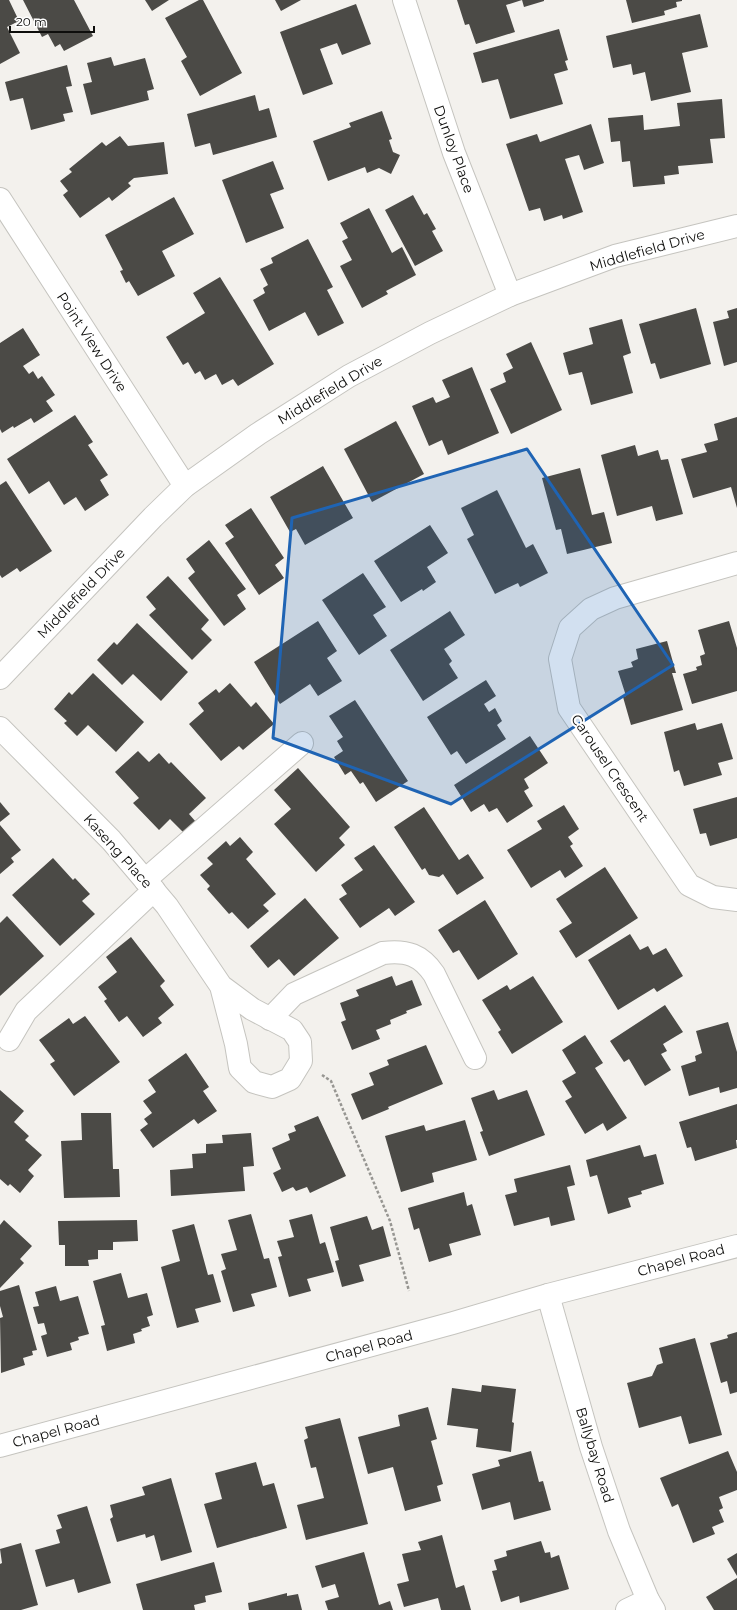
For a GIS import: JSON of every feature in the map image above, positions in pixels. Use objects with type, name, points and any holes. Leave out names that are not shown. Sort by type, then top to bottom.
[{"type":"street","name":"Dunloy Place","points":[[404,0],[454,153],[510,295]]},
{"type":"street","name":"Point View Drive","points":[[0,198],[184,486]]},
{"type":"street","name":"Middlefield Drive","points":[[0,678],[184,486],[258,434],[349,376],[430,333],[510,295],[615,256],[737,226]]},
{"type":"street","name":"Carousel Crescent","points":[[737,563],[615,598],[591,609],[570,628],[560,659],[569,708],[689,885],[712,897],[737,900]]},
{"type":"street","name":"Kaseng Place","points":[[0,728],[111,840],[150,885],[167,906],[221,986],[252,1009],[292,1030],[300,1042],[301,1060],[290,1080],[272,1087],[254,1082],[240,1068],[236,1044],[221,986]]},
{"type":"street","points":[[9,1040],[26,1011],[150,885],[302,743]]},
{"type":"street","points":[[270,1019],[294,994],[383,953],[397,951],[420,958],[428,965],[434,974],[475,1058]]},
{"type":"street","name":"Chapel Road","points":[[0,1446],[453,1323],[548,1295],[737,1246]]},
{"type":"street","name":"Ballybay Road","points":[[548,1295],[591,1446],[619,1531],[651,1605]]},
{"type":"street","points":[[626,1610],[651,1605]]},
{"type":"path","points":[[301,1060],[332,1081],[390,1221],[409,1291]]},
{"type":"highlighted area","points":[[527,449],[673,665],[451,804],[273,738],[292,518]]},
{"type":"building","points":[[0,0],[9,0],[19,21],[7,27],[20,53],[0,64]]},
{"type":"building","points":[[23,0],[74,0],[93,36],[64,51],[60,44],[55,47],[48,34],[42,37]]},
{"type":"building","points":[[145,0],[169,0],[152,11]]},
{"type":"building","points":[[199,0],[203,0],[242,73],[200,96],[181,61],[187,57],[165,18]]},
{"type":"building","points":[[275,0],[301,0],[281,11]]},
{"type":"building","points":[[457,0],[522,0],[506,5],[515,32],[476,44],[469,24],[465,25]]},
{"type":"building","points":[[522,0],[544,0],[544,1],[524,7]]},
{"type":"building","points":[[626,0],[682,1],[676,2],[677,7],[664,11],[665,15],[632,23]]},
{"type":"building","points":[[356,4],[371,44],[342,55],[337,43],[320,49],[333,84],[303,95],[280,32]]},
{"type":"building","points":[[700,14],[708,47],[682,53],[691,92],[651,101],[645,72],[633,75],[631,64],[613,68],[606,36]]},
{"type":"building","points":[[559,29],[568,60],[565,61],[568,70],[554,74],[563,104],[510,119],[498,79],[482,83],[473,53]]},
{"type":"building","points":[[111,57],[114,66],[145,58],[154,89],[147,91],[149,100],[91,115],[83,84],[92,82],[87,63]]},
{"type":"building","points":[[67,65],[72,86],[66,87],[73,112],[63,114],[65,121],[31,130],[23,98],[10,101],[5,82]]},
{"type":"building","points":[[255,95],[259,111],[269,108],[277,137],[213,155],[210,143],[195,147],[187,114]]},
{"type":"building","points":[[722,99],[725,138],[710,139],[713,163],[678,166],[679,174],[664,176],[665,184],[633,187],[630,161],[622,162],[620,141],[611,142],[608,118],[643,115],[644,130],[680,126],[677,103]]},
{"type":"building","points":[[382,111],[392,139],[389,140],[393,152],[400,155],[391,174],[379,168],[367,173],[365,167],[328,181],[313,141],[351,127],[349,123]]},
{"type":"building","points":[[591,124],[604,163],[584,170],[579,155],[565,159],[583,212],[563,219],[562,215],[544,221],[540,208],[529,211],[506,144],[537,134],[540,142]]},
{"type":"building","points":[[120,136],[128,146],[164,142],[168,174],[134,178],[128,183],[131,186],[112,201],[109,197],[80,218],[63,195],[68,191],[60,181],[72,172],[69,169],[102,142],[106,146]]},
{"type":"building","points":[[273,161],[284,189],[270,194],[284,228],[246,243],[222,180]]},
{"type":"building","points":[[413,195],[424,215],[427,213],[436,229],[432,231],[443,251],[415,266],[385,210]]},
{"type":"building","points":[[174,197],[194,234],[162,251],[175,276],[138,296],[129,281],[126,283],[120,271],[123,270],[105,235]]},
{"type":"building","points":[[369,208],[392,253],[402,247],[416,275],[386,291],[388,294],[362,308],[340,266],[352,260],[342,241],[348,238],[340,223]]},
{"type":"building","points":[[308,239],[333,287],[327,290],[344,323],[318,336],[305,312],[269,331],[253,300],[265,293],[263,288],[268,285],[260,269],[273,263],[271,258]]},
{"type":"building","points":[[220,277],[274,364],[238,386],[233,379],[222,385],[216,374],[205,380],[200,371],[195,374],[188,362],[183,365],[166,337],[205,313],[193,293]]},
{"type":"building","points":[[696,308],[711,364],[660,379],[655,363],[651,364],[639,324]]},
{"type":"building","points":[[737,308],[737,362],[724,366],[713,322],[729,318],[727,311]]},
{"type":"building","points":[[622,319],[631,353],[623,356],[633,393],[591,405],[582,372],[569,375],[563,353],[593,344],[589,328]]},
{"type":"building","points":[[23,328],[40,355],[23,366],[29,374],[33,371],[38,379],[42,376],[55,395],[46,401],[53,411],[34,423],[31,418],[2,433],[0,429],[0,343]]},
{"type":"building","points":[[531,342],[562,410],[511,434],[490,389],[506,382],[503,373],[513,368],[506,354]]},
{"type":"building","points":[[472,367],[499,433],[448,455],[442,440],[429,446],[412,406],[433,397],[436,403],[450,397],[442,380]]},
{"type":"building","points":[[75,415],[93,442],[88,445],[108,475],[100,480],[109,495],[85,511],[76,497],[64,505],[49,481],[29,494],[7,459]]},
{"type":"building","points":[[737,417],[737,508],[731,487],[693,498],[681,459],[707,452],[704,444],[718,440],[714,424]]},
{"type":"building","points":[[396,421],[424,474],[372,502],[344,449]]},
{"type":"building","points":[[635,445],[638,456],[658,450],[661,460],[668,459],[683,514],[656,521],[652,506],[617,516],[601,455]]},
{"type":"building","points":[[323,466],[353,518],[305,545],[296,529],[290,532],[270,497]]},
{"type":"building","points":[[580,468],[592,515],[604,512],[612,543],[567,554],[561,529],[556,530],[542,478]]},
{"type":"building","points":[[6,481],[52,551],[20,572],[17,568],[2,578],[0,575],[0,485]]},
{"type":"building","points":[[497,490],[526,548],[533,544],[548,573],[520,587],[518,583],[495,594],[467,539],[474,535],[461,508]]},
{"type":"building","points":[[251,508],[284,558],[275,565],[284,578],[259,595],[225,543],[234,537],[225,525]]},
{"type":"building","points":[[430,525],[448,553],[427,567],[436,582],[423,591],[422,589],[401,602],[374,561]]},
{"type":"building","points":[[209,540],[246,589],[237,595],[246,609],[224,626],[188,578],[195,572],[186,559]]},
{"type":"building","points":[[363,573],[386,607],[373,615],[387,636],[359,655],[322,600]]},
{"type":"building","points":[[168,576],[209,620],[201,629],[212,640],[192,660],[149,615],[156,609],[146,597]]},
{"type":"building","points":[[450,611],[465,635],[444,649],[452,661],[449,664],[458,678],[423,701],[390,650]]},
{"type":"building","points":[[318,621],[337,651],[327,658],[342,681],[318,696],[310,684],[280,704],[254,662]]},
{"type":"building","points":[[729,621],[737,648],[737,691],[692,704],[683,674],[697,670],[696,667],[702,665],[700,656],[705,654],[698,630]]},
{"type":"building","points":[[137,623],[188,672],[161,701],[133,674],[122,685],[97,660],[114,642],[117,645]]},
{"type":"building","points":[[667,641],[676,673],[672,673],[683,710],[631,725],[623,697],[626,696],[618,671],[633,667],[631,662],[638,659],[636,649]]},
{"type":"building","points":[[93,673],[144,722],[116,752],[88,725],[77,736],[64,723],[67,721],[54,709],[69,692],[72,695]]},
{"type":"building","points":[[486,680],[496,696],[484,704],[489,712],[495,708],[502,721],[497,725],[506,739],[466,764],[457,751],[451,755],[427,717]]},
{"type":"building","points":[[230,683],[251,707],[256,702],[274,724],[243,750],[239,746],[221,761],[189,724],[204,711],[198,703],[216,689],[219,693]]},
{"type":"building","points":[[355,700],[408,781],[376,802],[363,782],[360,784],[351,771],[345,775],[334,757],[343,751],[337,741],[343,737],[329,716]]},
{"type":"building","points":[[695,723],[697,730],[722,723],[733,759],[718,763],[722,775],[684,786],[679,770],[674,772],[664,732]]},
{"type":"building","points":[[530,736],[548,763],[524,779],[529,788],[524,791],[533,806],[507,823],[497,808],[489,812],[484,804],[471,812],[454,785]]},
{"type":"building","points":[[138,751],[149,762],[159,753],[169,764],[171,762],[206,798],[189,814],[196,822],[184,833],[170,819],[159,830],[133,803],[139,798],[115,772]]},
{"type":"building","points":[[298,768],[350,827],[339,838],[345,845],[316,872],[274,824],[291,809],[274,790]]},
{"type":"building","points":[[737,797],[737,838],[710,846],[706,833],[700,834],[693,809]]},
{"type":"building","points":[[0,802],[10,814],[0,822]]},
{"type":"building","points":[[564,805],[579,829],[568,837],[573,844],[570,846],[583,866],[565,878],[560,870],[531,888],[507,850],[542,829],[537,821]]},
{"type":"building","points":[[424,807],[459,860],[468,854],[484,878],[457,895],[443,874],[439,877],[429,875],[425,868],[422,870],[394,827]]},
{"type":"building","points":[[0,825],[21,850],[11,858],[14,862],[0,874]]},
{"type":"building","points":[[240,837],[253,852],[246,859],[276,894],[263,905],[269,911],[248,929],[232,912],[229,914],[207,889],[210,886],[200,875],[213,864],[207,858],[226,841],[230,846]]},
{"type":"building","points":[[374,845],[415,902],[395,916],[389,908],[360,928],[339,899],[347,894],[341,885],[363,870],[354,858]]},
{"type":"building","points":[[53,858],[73,880],[75,878],[90,894],[82,901],[95,914],[60,946],[12,895]]},
{"type":"building","points":[[605,867],[638,918],[576,958],[559,931],[572,923],[556,899]]},
{"type":"building","points":[[305,898],[339,938],[294,976],[279,959],[268,968],[250,946]]},
{"type":"building","points":[[485,900],[518,954],[478,980],[459,950],[453,953],[438,930]]},
{"type":"building","points":[[7,916],[44,956],[0,996],[0,923]]},
{"type":"building","points":[[630,934],[640,950],[648,946],[653,955],[666,948],[683,976],[657,992],[654,988],[618,1010],[588,960]]},
{"type":"building","points":[[131,937],[165,981],[160,986],[174,1005],[158,1018],[162,1023],[143,1037],[127,1016],[119,1022],[104,1001],[107,999],[98,987],[117,972],[106,957]]},
{"type":"building","points":[[392,976],[396,986],[412,980],[422,1005],[406,1011],[407,1013],[390,1020],[391,1024],[376,1030],[380,1039],[352,1050],[341,1022],[346,1020],[340,1003],[359,996],[356,990]]},
{"type":"building","points":[[533,976],[563,1022],[512,1054],[498,1032],[501,1030],[482,1000],[507,985],[510,990]]},
{"type":"building","points":[[665,1005],[683,1032],[663,1044],[667,1051],[661,1054],[671,1070],[645,1086],[629,1059],[624,1062],[610,1041]]},
{"type":"building","points":[[85,1016],[120,1062],[74,1096],[50,1064],[55,1061],[39,1040],[69,1018],[73,1024]]},
{"type":"building","points":[[728,1022],[737,1052],[737,1088],[720,1093],[719,1087],[689,1096],[681,1066],[696,1061],[695,1056],[702,1053],[696,1031]]},
{"type":"building","points":[[585,1035],[603,1063],[595,1068],[627,1118],[607,1131],[603,1123],[585,1134],[565,1101],[572,1097],[562,1081],[576,1073],[562,1050]]},
{"type":"building","points":[[426,1045],[443,1084],[388,1107],[389,1109],[362,1120],[351,1094],[374,1085],[369,1073],[389,1065],[387,1060]]},
{"type":"building","points":[[186,1053],[209,1087],[203,1091],[217,1111],[198,1124],[194,1119],[153,1148],[140,1130],[148,1124],[144,1119],[152,1113],[143,1101],[156,1092],[148,1080]]},
{"type":"building","points":[[0,1090],[24,1111],[14,1122],[29,1136],[25,1140],[42,1155],[28,1170],[34,1176],[20,1193],[10,1184],[8,1186],[0,1179]]},
{"type":"building","points":[[494,1090],[498,1100],[527,1090],[545,1135],[489,1156],[480,1132],[483,1131],[471,1098]]},
{"type":"building","points":[[737,1104],[737,1148],[695,1161],[691,1147],[687,1148],[679,1122]]},
{"type":"building","points":[[81,1113],[111,1113],[113,1169],[119,1169],[120,1197],[64,1198],[61,1141],[82,1140]]},
{"type":"building","points":[[318,1116],[346,1176],[310,1193],[307,1187],[296,1191],[293,1187],[282,1192],[273,1173],[281,1169],[272,1148],[290,1140],[288,1134],[296,1131],[294,1126]]},
{"type":"building","points":[[465,1120],[477,1160],[432,1173],[434,1182],[401,1192],[385,1136],[424,1125],[426,1131]]},
{"type":"building","points":[[251,1133],[254,1166],[243,1167],[245,1191],[171,1196],[170,1170],[193,1168],[192,1154],[206,1153],[206,1144],[223,1143],[222,1135]]},
{"type":"building","points":[[640,1145],[644,1157],[656,1154],[664,1184],[641,1191],[642,1194],[628,1198],[631,1207],[608,1214],[597,1175],[590,1177],[586,1160]]},
{"type":"building","points":[[570,1165],[575,1185],[567,1187],[575,1220],[551,1226],[549,1217],[514,1226],[505,1195],[517,1192],[514,1179]]},
{"type":"building","points":[[464,1192],[467,1206],[472,1204],[481,1235],[449,1244],[452,1255],[429,1262],[419,1228],[414,1230],[408,1208]]},
{"type":"building","points":[[251,1214],[264,1259],[269,1258],[277,1287],[251,1294],[255,1306],[233,1312],[221,1271],[226,1269],[221,1254],[237,1250],[228,1220]]},
{"type":"building","points":[[312,1214],[320,1244],[325,1242],[334,1272],[307,1279],[311,1291],[289,1297],[278,1257],[282,1256],[277,1241],[294,1237],[289,1220]]},
{"type":"building","points":[[367,1216],[372,1230],[383,1226],[391,1256],[359,1265],[364,1281],[342,1287],[335,1261],[339,1260],[330,1227]]},
{"type":"building","points":[[4,1220],[32,1246],[20,1259],[24,1263],[0,1288],[0,1225]]},
{"type":"building","points":[[137,1220],[138,1241],[113,1242],[113,1250],[98,1250],[98,1259],[88,1260],[89,1266],[65,1266],[65,1245],[59,1245],[58,1221]]},
{"type":"building","points":[[194,1224],[208,1275],[213,1274],[221,1302],[195,1309],[199,1322],[177,1328],[161,1267],[180,1261],[172,1230]]},
{"type":"building","points":[[121,1273],[128,1298],[147,1293],[153,1315],[147,1317],[150,1326],[133,1334],[135,1343],[107,1351],[101,1326],[105,1325],[93,1281]]},
{"type":"building","points":[[19,1285],[37,1350],[32,1351],[33,1355],[23,1358],[25,1365],[1,1373],[0,1318],[3,1317],[0,1306],[0,1291]]},
{"type":"building","points":[[56,1286],[60,1301],[78,1296],[89,1334],[78,1337],[79,1340],[70,1343],[72,1350],[47,1357],[41,1336],[47,1334],[44,1323],[38,1324],[33,1307],[39,1306],[35,1292]]},
{"type":"building","points":[[737,1332],[737,1392],[730,1394],[727,1381],[721,1383],[710,1343],[728,1338],[727,1335]]},
{"type":"building","points":[[695,1338],[722,1435],[689,1444],[681,1416],[639,1428],[627,1383],[652,1376],[657,1365],[663,1363],[659,1348]]},
{"type":"building","points":[[482,1385],[516,1389],[512,1422],[514,1423],[511,1452],[476,1447],[478,1429],[447,1425],[452,1388],[481,1392]]},
{"type":"building","points":[[428,1407],[437,1439],[431,1441],[443,1484],[437,1486],[441,1501],[405,1511],[393,1467],[368,1474],[358,1437],[400,1426],[398,1415]]},
{"type":"building","points":[[340,1418],[368,1524],[306,1540],[297,1505],[324,1498],[316,1467],[311,1468],[304,1440],[308,1438],[305,1427]]},
{"type":"building","points":[[531,1451],[539,1482],[543,1481],[551,1510],[514,1520],[510,1502],[482,1510],[472,1474],[500,1466],[498,1460]]},
{"type":"building","points":[[728,1451],[737,1472],[737,1490],[719,1497],[723,1508],[719,1510],[724,1522],[712,1527],[715,1534],[693,1543],[678,1504],[672,1507],[660,1478]]},
{"type":"building","points":[[256,1462],[263,1486],[274,1483],[287,1528],[217,1548],[204,1504],[222,1499],[215,1473]]},
{"type":"building","points":[[171,1478],[192,1552],[161,1561],[154,1535],[146,1538],[145,1534],[117,1542],[110,1519],[113,1517],[110,1505],[145,1495],[142,1487]]},
{"type":"building","points":[[87,1506],[111,1583],[78,1593],[74,1579],[46,1587],[35,1550],[60,1543],[56,1530],[62,1528],[57,1515]]},
{"type":"building","points":[[442,1535],[456,1588],[464,1585],[471,1610],[441,1610],[438,1598],[404,1607],[397,1584],[409,1581],[402,1554],[421,1550],[418,1542]]},
{"type":"building","points":[[541,1541],[545,1553],[550,1552],[551,1558],[559,1555],[569,1589],[520,1603],[519,1596],[501,1602],[492,1571],[497,1570],[494,1560],[507,1556],[506,1551]]},
{"type":"building","points":[[21,1543],[38,1605],[21,1610],[0,1610],[0,1564],[2,1563],[0,1549]]},
{"type":"building","points":[[364,1552],[379,1605],[390,1601],[393,1610],[328,1610],[325,1601],[339,1597],[335,1584],[322,1588],[315,1566]]},
{"type":"building","points":[[737,1553],[737,1576],[727,1559]]},
{"type":"building","points":[[214,1562],[222,1592],[205,1596],[206,1602],[194,1605],[195,1610],[143,1610],[136,1584]]},
{"type":"building","points":[[737,1578],[737,1610],[714,1610],[706,1597]]},
{"type":"building","points":[[287,1593],[287,1596],[298,1594],[302,1610],[249,1610],[248,1603]]}]
